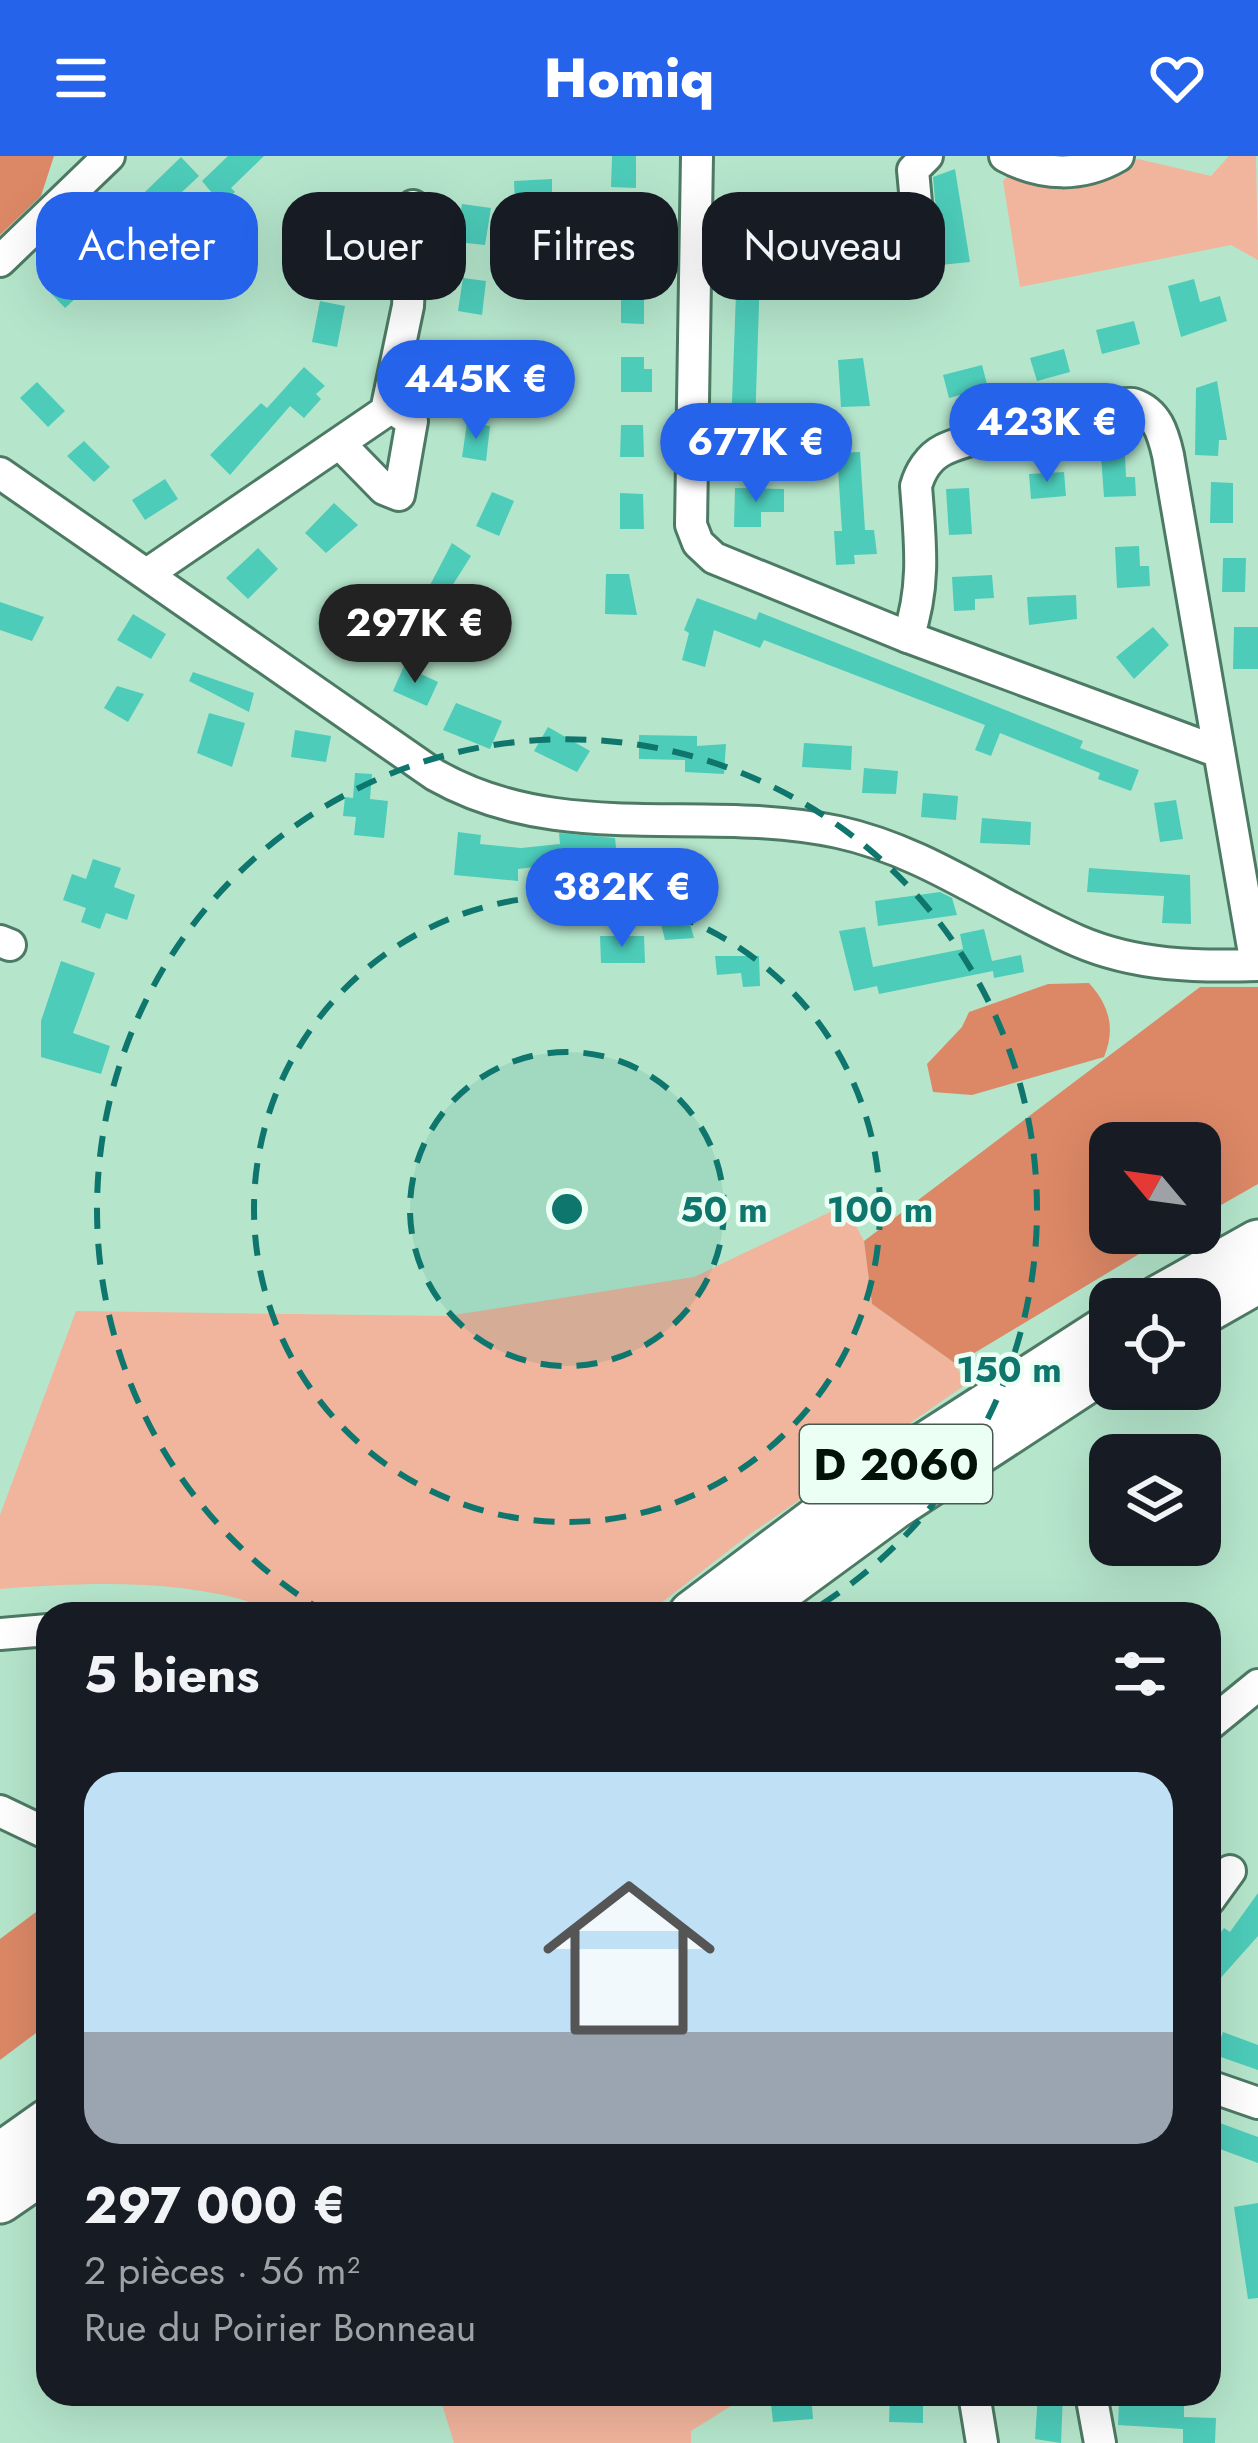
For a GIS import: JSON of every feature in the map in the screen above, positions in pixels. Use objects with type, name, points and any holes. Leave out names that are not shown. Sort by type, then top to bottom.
[{"type":"highway","points":[[1196,1278],[1258,1243]]},
{"type":"highway","points":[[1221,1300],[1258,1280]]},
{"type":"highway","name":"D 2060","points":[[708,1602],[858,1489],[1089,1340]]},
{"type":"highway","name":"D 2060","points":[[763,1602],[893,1507],[1089,1379]]},
{"type":"highway","points":[[0,2156],[36,2130]]},
{"type":"highway","points":[[0,2200],[36,2175]]},
{"type":"street","points":[[697,156],[691,525],[698,543],[714,558],[908,637],[1219,752]]},
{"type":"street","points":[[916,192],[914,170],[927,156]]},
{"type":"street","points":[[1005,156],[1038,169],[1069,172],[1118,156]]},
{"type":"street","points":[[0,261],[101,159]]},
{"type":"street","points":[[150,572],[341,445],[388,406],[407,300]]},
{"type":"street","points":[[0,472],[150,572],[435,775],[490,804],[551,815],[840,832],[905,852],[1079,941],[1120,956],[1183,966],[1257,965],[1162,429],[1138,405],[1120,401],[942,450],[930,461],[916,486],[923,572],[920,612],[908,637]]},
{"type":"street","points":[[341,445],[384,489],[399,495],[412,421],[388,406]]},
{"type":"street","points":[[0,1634],[36,1631]]},
{"type":"street","points":[[1221,1715],[1258,1685]]},
{"type":"street","points":[[0,1811],[36,1828]]},
{"type":"street","points":[[1221,1883],[1230,1870]]},
{"type":"street","points":[[1221,2090],[1258,2103]]},
{"type":"street","points":[[976,2406],[982,2443]]},
{"type":"street","points":[[1093,2406],[1100,2443]]},
{"type":"shaded area","points":[[0,156],[54,156],[42,192],[36,192],[36,201],[0,235]]},
{"type":"shaded area","points":[[1229,156],[1256,156],[1258,260],[1231,245],[1020,287],[1003,181],[1009,175],[1044,186],[1076,186],[1107,177],[1138,159],[1211,176]]},
{"type":"shaded area","points":[[1089,983],[1108,1017],[1110,1036],[1104,1057],[972,1095],[933,1092],[927,1064],[962,1027],[969,1012],[1048,984]]},
{"type":"shaded area","points":[[1200,987],[1258,987],[1258,1184],[1221,1205],[1221,1122],[1089,1122],[1089,1254],[1139,1254],[1099,1278],[1089,1278],[1089,1284],[956,1364],[872,1304],[864,1241]]},
{"type":"shaded area","points":[[845,1205],[864,1241],[872,1304],[956,1364],[965,1385],[746,1537],[662,1602],[250,1602],[144,1585],[0,1589],[0,1515],[76,1311],[448,1316],[694,1277]]},
{"type":"shaded area","points":[[36,1912],[36,2033],[0,2060],[0,1939]]},
{"type":"shaded area","points":[[443,2406],[731,2406],[691,2431],[691,2443],[454,2443]]},
{"type":"building","points":[[228,156],[264,156],[231,188],[235,192],[211,192],[202,181]]},
{"type":"building","points":[[612,156],[636,156],[636,188],[611,187]]},
{"type":"building","points":[[181,157],[199,176],[182,192],[145,192]]},
{"type":"building","points":[[955,169],[970,262],[945,265],[945,192],[934,192],[933,177]]},
{"type":"building","points":[[552,179],[552,192],[514,192],[514,181]]},
{"type":"building","points":[[466,205],[490,208],[485,245],[466,243]]},
{"type":"building","points":[[466,278],[486,281],[482,315],[458,311],[460,300],[466,300]]},
{"type":"building","points":[[1194,279],[1200,302],[1220,296],[1227,321],[1181,337],[1168,286]]},
{"type":"building","points":[[621,300],[644,300],[644,324],[621,323]]},
{"type":"building","points":[[736,300],[759,300],[754,457],[730,457]]},
{"type":"building","points":[[320,301],[345,306],[337,347],[312,342]]},
{"type":"building","points":[[1134,321],[1140,344],[1102,354],[1096,330]]},
{"type":"building","points":[[1064,349],[1070,372],[1037,381],[1030,358]]},
{"type":"building","points":[[465,351],[492,355],[487,392],[461,388]]},
{"type":"building","points":[[621,357],[644,357],[644,369],[652,369],[652,392],[621,392]]},
{"type":"building","points":[[863,358],[870,406],[841,407],[838,360]]},
{"type":"building","points":[[982,365],[988,388],[949,398],[943,375]]},
{"type":"building","points":[[304,367],[325,386],[316,394],[321,399],[304,418],[290,406],[230,475],[210,455],[261,403],[267,408]]},
{"type":"building","points":[[1217,381],[1227,440],[1219,440],[1218,456],[1195,455],[1196,388]]},
{"type":"building","points":[[37,382],[65,411],[48,427],[20,398]]},
{"type":"building","points":[[467,423],[490,426],[486,461],[462,457]]},
{"type":"building","points":[[621,425],[643,425],[644,457],[620,457]]},
{"type":"building","points":[[84,441],[110,467],[94,482],[67,456]]},
{"type":"building","points":[[860,452],[865,530],[874,530],[877,554],[854,555],[855,564],[836,565],[834,531],[842,531],[837,453]]},
{"type":"building","points":[[1125,455],[1126,477],[1135,477],[1136,496],[1104,497],[1101,456]]},
{"type":"building","points":[[1064,472],[1066,496],[1031,499],[1029,474]]},
{"type":"building","points":[[165,479],[178,499],[145,520],[132,500]]},
{"type":"building","points":[[1211,482],[1233,483],[1233,523],[1210,523]]},
{"type":"building","points":[[735,488],[784,489],[784,512],[761,512],[761,527],[734,527]]},
{"type":"building","points":[[969,488],[972,534],[949,535],[946,489]]},
{"type":"building","points":[[492,492],[514,501],[499,536],[476,526]]},
{"type":"building","points":[[620,493],[643,494],[644,529],[620,529]]},
{"type":"building","points":[[334,503],[358,525],[326,553],[305,533]]},
{"type":"building","points":[[452,543],[471,556],[445,597],[429,587]]},
{"type":"building","points":[[1139,546],[1140,566],[1149,566],[1150,586],[1117,588],[1115,547]]},
{"type":"building","points":[[258,548],[278,569],[248,599],[226,578]]},
{"type":"building","points":[[1223,558],[1246,558],[1245,592],[1222,592]]},
{"type":"building","points":[[606,574],[629,574],[637,615],[605,614]]},
{"type":"building","points":[[992,575],[994,598],[975,599],[975,610],[954,611],[952,577]]},
{"type":"building","points":[[1076,595],[1077,619],[1029,625],[1027,597]]},
{"type":"building","points":[[697,598],[756,620],[759,612],[1083,741],[1080,748],[1139,770],[1131,791],[1098,779],[1100,773],[1000,733],[991,756],[975,750],[985,725],[764,640],[760,648],[714,630],[705,667],[682,660],[689,633],[684,630]]},
{"type":"building","points":[[0,602],[44,617],[32,641],[0,630]]},
{"type":"building","points":[[133,614],[166,634],[151,659],[117,640]]},
{"type":"building","points":[[343,617],[374,641],[359,662],[327,639]]},
{"type":"building","points":[[1153,627],[1169,645],[1134,679],[1116,657]]},
{"type":"building","points":[[1234,627],[1258,627],[1258,669],[1233,669]]},
{"type":"building","points":[[404,666],[438,682],[427,706],[393,691]]},
{"type":"building","points":[[193,672],[254,693],[249,712],[189,681]]},
{"type":"building","points":[[117,686],[144,694],[128,722],[104,708]]},
{"type":"building","points":[[456,703],[502,721],[490,749],[443,730]]},
{"type":"building","points":[[209,713],[245,723],[232,767],[197,753]]},
{"type":"building","points":[[548,727],[590,751],[577,772],[534,751]]},
{"type":"building","points":[[295,730],[331,736],[326,762],[291,757]]},
{"type":"building","points":[[639,735],[697,736],[697,746],[726,744],[724,774],[685,772],[685,760],[639,759]]},
{"type":"building","points":[[804,743],[852,746],[851,770],[802,767]]},
{"type":"building","points":[[864,768],[898,771],[896,794],[862,793]]},
{"type":"building","points":[[355,773],[372,774],[370,799],[388,801],[384,838],[354,835],[356,817],[343,816],[345,797],[353,798]]},
{"type":"building","points":[[923,793],[958,796],[956,820],[921,817]]},
{"type":"building","points":[[1176,800],[1183,839],[1160,842],[1154,803]]},
{"type":"building","points":[[982,818],[1031,822],[1030,845],[980,843]]},
{"type":"building","points":[[458,832],[481,835],[480,844],[521,848],[560,844],[559,833],[615,838],[617,857],[518,869],[518,881],[454,875]]},
{"type":"building","points":[[668,851],[682,917],[688,917],[694,938],[665,940],[654,896],[640,900],[629,856]]},
{"type":"building","points":[[93,859],[121,868],[114,887],[135,895],[127,920],[106,913],[100,929],[81,922],[86,908],[63,900],[72,874],[86,879]]},
{"type":"building","points":[[1089,868],[1190,875],[1191,924],[1162,923],[1164,896],[1087,892]]},
{"type":"building","points":[[940,892],[952,898],[957,915],[878,926],[875,901]]},
{"type":"building","points":[[865,927],[873,967],[963,949],[960,934],[984,929],[992,961],[1021,955],[1024,972],[994,978],[993,971],[879,994],[877,986],[854,991],[839,931]]},
{"type":"building","points":[[600,936],[644,936],[645,963],[601,963]]},
{"type":"building","points":[[715,956],[759,956],[760,986],[743,987],[741,973],[717,975]]},
{"type":"building","points":[[61,961],[95,973],[73,1033],[110,1046],[101,1074],[41,1057],[41,1021]]},
{"type":"building","points":[[1258,1893],[1258,1936],[1221,1978],[1221,1932],[1224,1928],[1230,1932]]},
{"type":"building","points":[[1223,2032],[1258,2045],[1258,2070],[1221,2057]]},
{"type":"building","points":[[1221,2123],[1258,2137],[1258,2163],[1221,2149]]},
{"type":"building","points":[[1258,2203],[1258,2298],[1248,2299],[1234,2207]]},
{"type":"building","points":[[771,2406],[812,2406],[813,2419],[773,2422]]},
{"type":"building","points":[[890,2406],[923,2406],[923,2423],[889,2422]]},
{"type":"building","points":[[1037,2406],[1063,2406],[1061,2443],[1035,2439]]},
{"type":"building","points":[[1119,2406],[1184,2406],[1184,2417],[1216,2418],[1215,2443],[1183,2443],[1183,2429],[1118,2425]]}]
